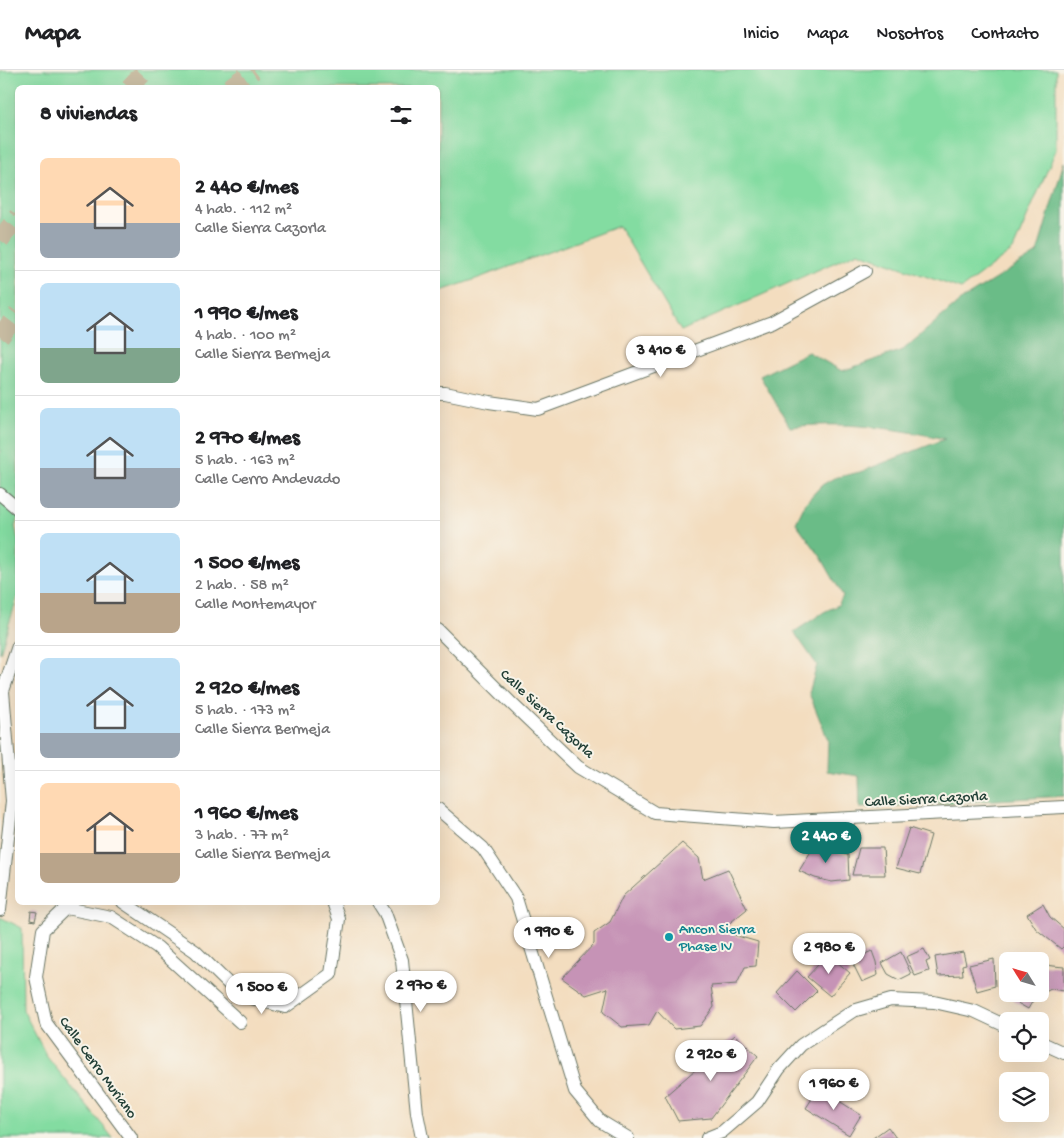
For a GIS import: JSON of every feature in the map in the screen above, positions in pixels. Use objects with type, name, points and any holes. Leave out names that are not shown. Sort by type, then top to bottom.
[{"type":"street","points":[[440,393],[538,409],[772,322],[865,272]]},
{"type":"street","points":[[0,494],[15,506]]},
{"type":"street","name":"Calle Sierra Cazorla","points":[[440,632],[578,766],[655,812],[774,822],[1064,807]]},
{"type":"street","points":[[0,910],[12,801],[3,691],[15,655]]},
{"type":"street","points":[[440,810],[483,848],[516,898],[574,1091],[600,1121],[628,1138]]},
{"type":"street","points":[[128,905],[195,951],[240,995],[285,1007],[331,974],[339,919],[333,905]]},
{"type":"street","points":[[380,905],[385,913],[402,960],[417,1113],[422,1138]]},
{"type":"street","name":"Calle Cerro Muriano","points":[[131,1138],[46,1023],[36,977],[43,930],[66,908],[111,917],[157,947],[240,1022]]},
{"type":"street","points":[[707,1138],[722,1132],[757,1102],[779,1069],[801,1045],[853,1011],[891,1000],[934,1002],[974,1011],[999,1023]]},
{"type":"street","points":[[1049,1046],[1064,1053]]},
{"type":"green space","points":[[1056,70],[1056,150],[1013,250],[961,289],[858,252],[681,331],[619,226],[440,291],[440,85],[15,85],[15,605],[0,653],[0,71]]},
{"type":"green space","points":[[1064,162],[1064,796],[860,808],[859,776],[827,771],[828,740],[809,693],[817,665],[794,632],[838,605],[843,596],[821,557],[796,523],[806,502],[822,485],[834,478],[860,472],[945,439],[848,425],[790,427],[760,376],[808,352],[842,371],[903,350],[960,301],[1037,253]]},
{"type":"green space","points":[[0,917],[22,928],[23,1010],[47,1057],[113,1138],[0,1138]]},
{"type":"building","points":[[909,828],[931,835],[920,874],[896,868]]},
{"type":"building","points":[[819,838],[831,842],[827,850],[848,855],[849,880],[832,882],[815,878],[799,871]]},
{"type":"building","name":"Ancon Sierra Phase IV","points":[[682,843],[699,858],[703,879],[728,869],[747,909],[726,926],[727,933],[758,942],[756,966],[745,967],[737,984],[711,986],[714,1007],[700,1026],[674,1029],[657,1011],[649,1025],[622,1027],[603,1012],[608,988],[586,995],[562,978],[594,944],[594,933],[610,922],[623,896]]},
{"type":"building","points":[[859,848],[883,848],[885,875],[852,875]]},
{"type":"building","points":[[1043,904],[1050,917],[1064,929],[1064,946],[1061,949],[1036,929],[1027,914]]},
{"type":"building","points":[[31,911],[37,912],[35,921],[30,920]]},
{"type":"building","points":[[924,949],[930,960],[926,962],[929,971],[915,976],[906,957]]},
{"type":"building","points":[[872,951],[878,975],[862,982],[851,960]]},
{"type":"building","points":[[901,952],[911,974],[899,980],[888,974],[882,963]]},
{"type":"building","points":[[963,952],[966,964],[962,965],[963,975],[938,976],[935,957]]},
{"type":"building","points":[[828,954],[850,973],[830,996],[807,977]]},
{"type":"building","points":[[994,959],[995,986],[977,991],[969,965]]},
{"type":"building","points":[[1049,966],[1064,967],[1064,991],[1049,990]]},
{"type":"building","points":[[797,971],[817,991],[796,1012],[777,993]]},
{"type":"building","points":[[1016,1002],[1032,1002],[1028,1009]]},
{"type":"building","points":[[735,1035],[758,1056],[711,1118],[678,1121],[665,1096]]},
{"type":"building","points":[[819,1088],[861,1115],[849,1135],[806,1108]]},
{"type":"building","points":[[888,1127],[896,1138],[873,1138]]},
{"type":"tunnel","points":[[132,85],[146,70]]},
{"type":"tunnel","points":[[233,85],[254,70]]},
{"type":"tunnel","points":[[0,240],[15,220]]},
{"type":"tunnel","points":[[0,337],[15,317]]},
{"type":"place","name":"Ancon Sierra Phase IV","points":[[669,937]]}]
